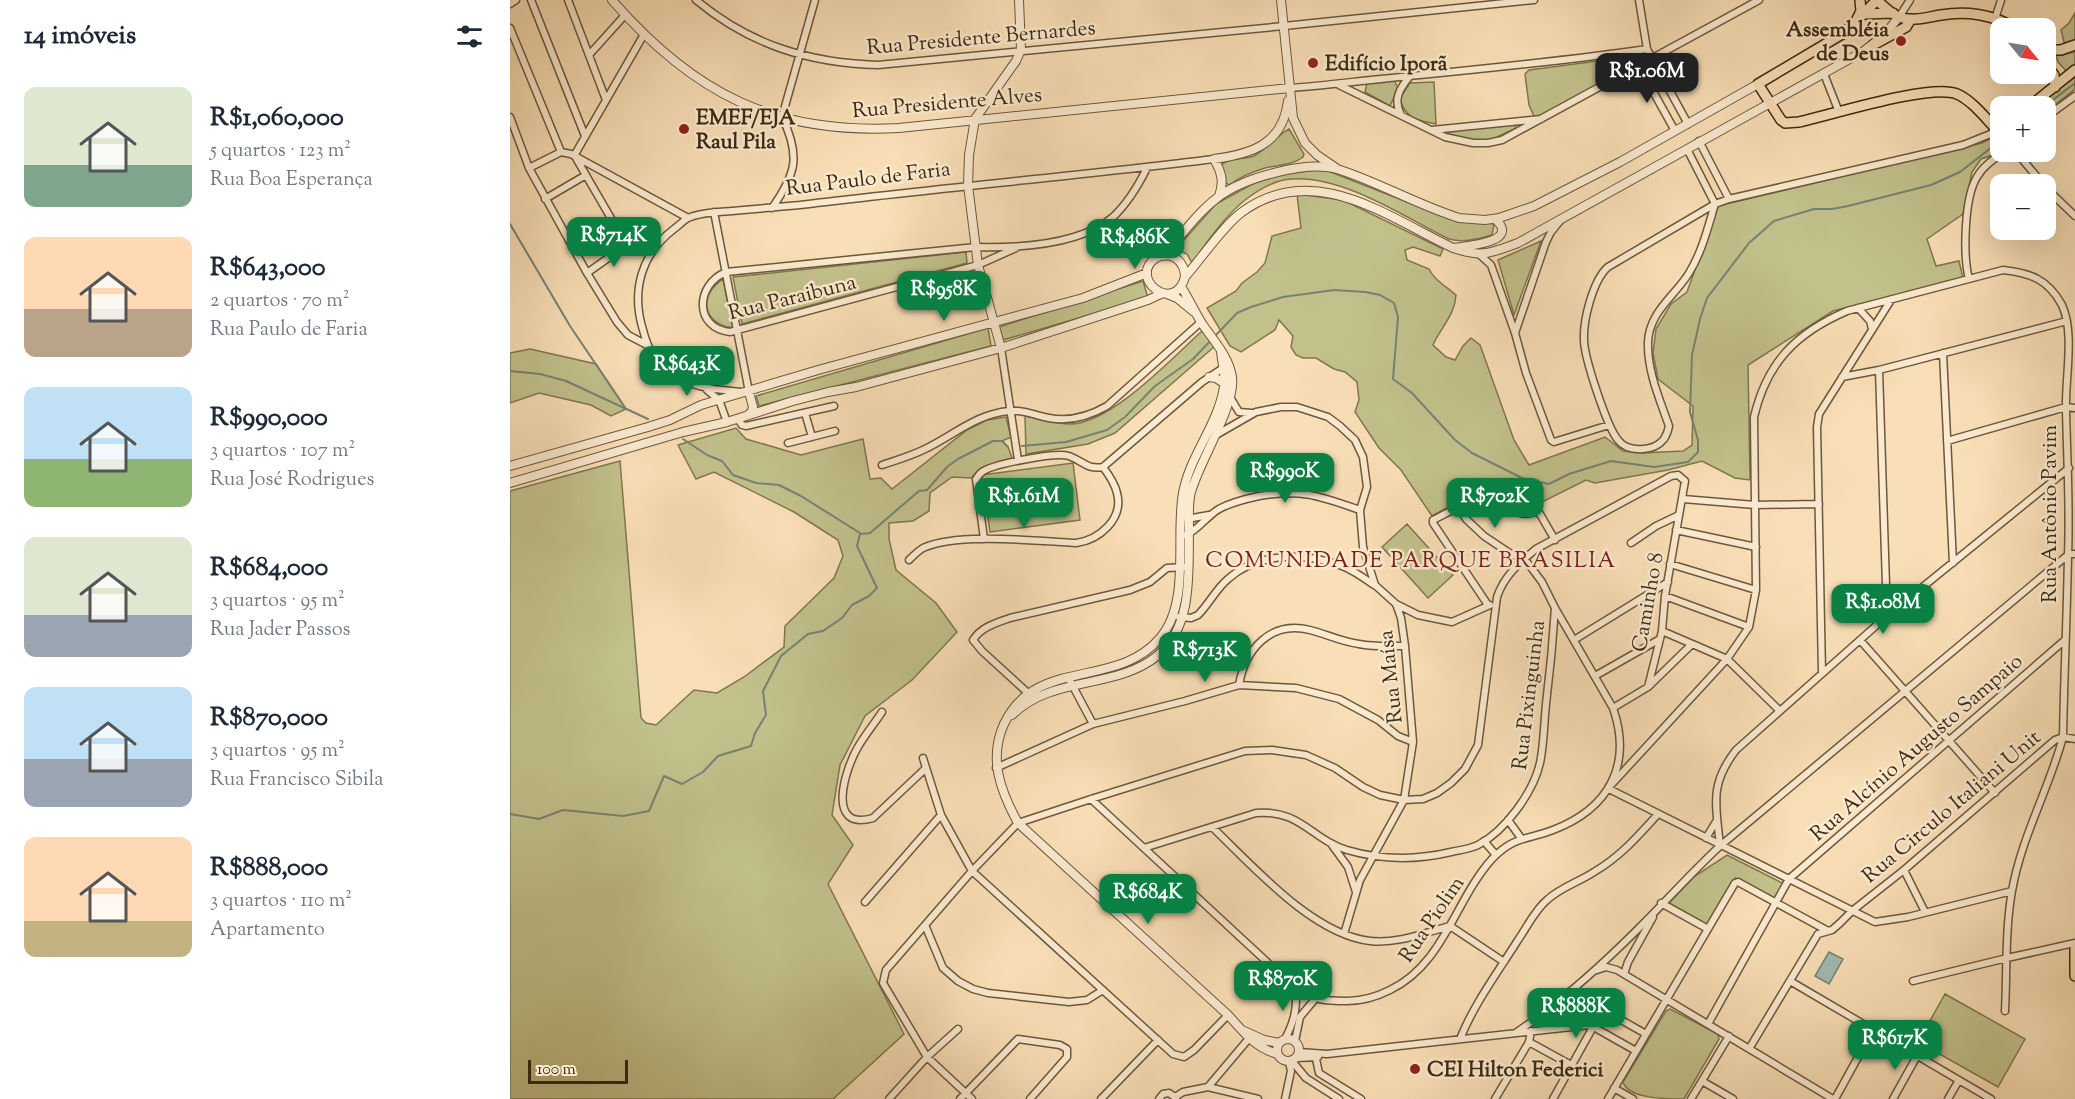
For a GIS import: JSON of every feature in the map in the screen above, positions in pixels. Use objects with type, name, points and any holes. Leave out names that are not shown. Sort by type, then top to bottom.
[{"type":"main road","points":[[1856,22],[1861,11],[1860,0]]},
{"type":"main road","points":[[1896,15],[1877,0],[1856,22],[1828,43],[1758,84],[1781,120],[1785,123],[1799,122],[1918,94],[1946,92],[1964,98],[1990,122]]},
{"type":"main road","points":[[1864,14],[1896,15],[1911,19],[1957,14],[1990,18]]},
{"type":"main road","points":[[1873,45],[1906,27],[1911,19]]},
{"type":"main road","points":[[2056,50],[2075,45]]},
{"type":"main road","points":[[2043,96],[2075,70]]},
{"type":"main road","points":[[2075,945],[2075,976]]},
{"type":"street","points":[[510,4],[516,0]]},
{"type":"street","points":[[531,0],[585,136]]},
{"type":"street","points":[[568,0],[606,100]]},
{"type":"street","name":"Rua Presidente Alves","points":[[612,0],[643,36],[711,87],[751,107],[826,127],[862,130],[899,128],[1290,88]]},
{"type":"street","name":"Rua Presidente Bernardes","points":[[696,0],[710,12],[744,33],[800,56],[842,63],[878,65],[1284,27],[1534,0]]},
{"type":"street","points":[[772,208],[788,186],[794,171],[791,139],[782,117],[815,0]]},
{"type":"street","points":[[1018,460],[1001,348],[978,265],[968,185],[971,135],[975,119],[1016,61],[1021,50],[1019,0]]},
{"type":"street","points":[[1281,0],[1293,118],[1305,143],[1337,169],[1449,215],[1468,220],[1495,219],[1534,206],[1758,84]]},
{"type":"street","points":[[1639,0],[1647,49],[1688,124]]},
{"type":"street","points":[[1339,85],[1431,130],[1459,141],[1488,143],[1502,140],[1545,118],[1759,0]]},
{"type":"street","points":[[1480,255],[1518,243],[1873,45],[1910,0]]},
{"type":"street","points":[[1995,18],[2001,0]]},
{"type":"street","points":[[589,55],[625,15]]},
{"type":"street","points":[[510,28],[561,153]]},
{"type":"street","points":[[574,156],[643,36]]},
{"type":"street","points":[[1290,88],[1556,62],[1647,49]]},
{"type":"street","points":[[1639,66],[1675,131]]},
{"type":"street","points":[[1824,74],[1839,112]]},
{"type":"street","points":[[1401,115],[1397,107],[1398,96],[1410,76]]},
{"type":"street","name":"Rua Paulo de Faria","points":[[747,392],[704,389],[690,384],[673,373],[647,345],[639,318],[637,299],[639,278],[651,253],[666,235],[688,218],[714,213],[1215,159],[1256,150],[1270,140],[1281,125],[1290,88]]},
{"type":"street","points":[[2056,110],[2075,96]]},
{"type":"street","points":[[510,117],[529,168],[587,273],[617,322],[628,335],[647,345]]},
{"type":"street","points":[[1431,130],[1545,118]]},
{"type":"street","points":[[1281,125],[1291,124],[1296,127]]},
{"type":"street","points":[[1687,149],[1715,204],[1692,268],[1657,313],[1650,327],[1648,357],[1669,426],[1664,439],[1659,444],[1643,449],[1627,447],[1621,443],[1609,425],[1583,339],[1588,312],[1598,280],[1608,267],[1715,204],[1729,199],[1963,145],[1990,134]]},
{"type":"street","points":[[1699,141],[1729,199]]},
{"type":"street","points":[[529,168],[561,153],[574,156],[688,218]]},
{"type":"street","points":[[574,156],[616,228],[628,244],[651,253]]},
{"type":"street","points":[[1215,159],[1222,174],[1219,196]]},
{"type":"street","points":[[1969,279],[1966,259],[1968,200],[1971,189],[1983,168],[1991,162]]},
{"type":"street","points":[[2025,162],[2035,174]]},
{"type":"street","name":"Rua Paraibuna","points":[[1016,248],[978,265],[730,332],[722,332],[708,320],[702,303],[704,294],[713,281],[726,272],[976,247],[1016,248],[1062,239],[1101,225],[1112,218],[1128,202],[1147,168]]},
{"type":"street","points":[[1201,322],[1177,298],[1151,286],[1147,273],[1151,263],[1164,256],[1219,196],[1259,177],[1287,170],[1337,169]]},
{"type":"street","points":[[545,199],[586,175]]},
{"type":"street","points":[[510,483],[819,394],[856,387],[1001,348],[1164,293],[1171,293],[1181,286],[1185,277],[1241,213],[1272,196],[1298,190],[1326,191],[1352,198],[1453,248],[1480,255],[1491,265],[1515,333],[1526,373],[1551,440],[1554,442],[1609,425]]},
{"type":"street","points":[[2056,197],[2075,216]]},
{"type":"street","points":[[714,213],[747,392],[753,406],[753,411],[748,415]]},
{"type":"street","points":[[1453,248],[1496,239],[1502,229],[1501,223],[1495,219]]},
{"type":"street","points":[[1515,333],[1546,242],[1561,220]]},
{"type":"street","points":[[587,273],[628,244]]},
{"type":"street","points":[[1164,256],[1180,261],[1185,277]]},
{"type":"street","name":"Rua Antônio Pavim","points":[[1749,627],[1756,590],[1754,417],[1760,392],[1776,364],[1800,338],[1824,321],[1858,308],[2003,270],[2024,272],[2039,279],[2054,292],[2063,306],[2067,321],[2068,351],[2066,407],[2072,554],[2065,640],[2063,737],[2056,763],[2021,853],[2012,891],[2005,1011]]},
{"type":"street","points":[[510,466],[670,420],[719,399],[1083,298],[1147,273]]},
{"type":"street","points":[[1005,721],[1020,708],[1048,691],[1124,674],[1148,662],[1173,639],[1183,618],[1185,519],[1183,490],[1230,397],[1232,379],[1220,350],[1181,286]]},
{"type":"street","points":[[1822,673],[1819,414],[1891,300]]},
{"type":"street","points":[[1858,308],[1870,321],[1872,330]]},
{"type":"street","points":[[1842,377],[1879,370],[2067,321]]},
{"type":"street","points":[[882,465],[925,449],[977,418],[1011,410],[1064,420],[1094,414],[1107,406],[1201,322]]},
{"type":"street","points":[[1943,353],[1953,563]]},
{"type":"street","points":[[984,539],[976,479],[982,471],[1018,460],[1067,456],[1094,469],[1103,467],[1209,377],[1226,366]]},
{"type":"street","points":[[1210,435],[1225,384],[1226,366]]},
{"type":"street","points":[[1879,370],[1887,616]]},
{"type":"street","points":[[1209,377],[1216,378],[1225,384]]},
{"type":"street","points":[[704,389],[715,394],[719,399],[727,422]]},
{"type":"street","points":[[1230,397],[1239,412],[1297,407],[1328,417],[1355,440],[1363,456],[1366,471],[1366,487],[1360,510],[1363,547],[1375,585]]},
{"type":"street","points":[[738,418],[742,425],[746,426],[834,406]]},
{"type":"street","points":[[1947,441],[2066,407],[2075,408]]},
{"type":"street","points":[[1210,435],[1256,412]]},
{"type":"street","points":[[806,413],[812,437]]},
{"type":"street","points":[[788,443],[835,431]]},
{"type":"street","points":[[585,445],[589,460]]},
{"type":"street","points":[[909,560],[923,549],[942,542],[967,539],[1076,543],[1088,541],[1100,535],[1116,513],[1118,504],[1117,493],[1103,467]]},
{"type":"street","points":[[1720,846],[1717,784],[1723,766],[1736,750],[1887,616],[2068,468]]},
{"type":"street","name":"Caminho 8","points":[[1555,540],[1671,476],[1678,475],[1685,481],[1665,596],[1662,631],[1648,687]]},
{"type":"street","points":[[1184,535],[1222,507],[1243,499],[1284,492],[1302,492],[1321,496],[1360,510]]},
{"type":"street","points":[[972,1099],[927,1058],[883,983],[886,970],[972,871],[1018,823],[1245,751],[1272,750],[1306,755],[1335,768],[1363,787],[1380,795],[1404,800],[1423,799],[1451,783],[1466,770],[1478,745],[1496,605],[1502,582],[1536,549],[1555,540],[1537,513],[1521,515],[1491,498],[1484,498],[1471,501],[1433,520],[1433,523],[1488,605]]},
{"type":"street","points":[[1683,499],[1755,505],[1819,504]]},
{"type":"street","points":[[1459,508],[1466,519],[1484,536],[1511,554],[1524,559],[1542,582],[1613,708],[1618,722],[1620,744],[1619,764],[1610,787],[1720,846],[1875,922],[1908,917],[2012,891]]},
{"type":"street","points":[[1185,519],[1210,515]]},
{"type":"street","points":[[1631,543],[1656,526],[1679,515]]},
{"type":"street","points":[[1676,530],[1756,547]]},
{"type":"street","points":[[1516,1032],[1551,1007],[1623,943],[1720,846],[2072,554]]},
{"type":"street","name":"Rua Maísa","points":[[1183,618],[1198,615],[1228,579],[1249,565],[1265,559],[1313,557],[1345,567],[1375,585],[1396,604],[1401,618],[1405,646],[1413,742],[1404,800],[1372,855],[1356,893],[1344,934]]},
{"type":"street","points":[[1670,564],[1756,590]]},
{"type":"street","points":[[1183,567],[1174,615],[1164,633],[1143,654],[1120,665],[1047,683],[1028,693],[1014,706],[999,734],[996,768],[1002,789],[1018,823],[1261,1048],[1281,1058],[1516,1032],[1592,1026]]},
{"type":"street","points":[[1028,693],[982,651],[973,640],[976,634],[993,623],[1010,618],[1131,590],[1150,582],[1167,568],[1183,567]]},
{"type":"street","points":[[1574,640],[1668,582]]},
{"type":"street","points":[[1665,596],[1749,627]]},
{"type":"street","points":[[1396,604],[1418,615],[1452,622],[1488,605],[1496,605]]},
{"type":"street","name":"Rua Pixinguinha","points":[[1144,848],[1256,813],[1267,812],[1300,821],[1332,844],[1372,855],[1409,858],[1431,856],[1476,846],[1508,820],[1534,783],[1540,763],[1555,608]]},
{"type":"street","points":[[1174,615],[1183,618]]},
{"type":"street","name":"Rua Piolim","points":[[1091,799],[1296,988],[1315,999],[1358,1001],[1377,997],[1404,983],[1429,958],[1481,873],[1496,855],[1521,838],[1550,831],[1572,822],[1590,810],[1726,659],[1749,627]]},
{"type":"street","points":[[1239,685],[1241,672],[1258,643],[1270,634],[1283,629],[1307,629],[1357,644],[1380,647],[1405,646]]},
{"type":"street","points":[[1662,631],[1726,659],[1780,711]]},
{"type":"street","points":[[1595,676],[1660,639]]},
{"type":"street","points":[[1860,640],[1995,793]]},
{"type":"street","name":"Rua Alcínio Augusto Sampaio","points":[[1789,879],[2065,640]]},
{"type":"street","points":[[1613,708],[1648,687],[1692,644]]},
{"type":"street","points":[[1068,677],[1093,724]]},
{"type":"street","points":[[996,768],[1093,724],[1239,685],[1296,688],[1339,699],[1378,720],[1398,736],[1413,742]]},
{"type":"street","points":[[882,712],[858,747],[848,768],[843,799],[843,809],[846,814],[852,818],[873,818],[926,768]]},
{"type":"street","name":"Rua Circulo Italiani Unit","points":[[1749,1049],[1816,936],[1840,923],[2055,740],[2063,737],[2075,739]]},
{"type":"street","points":[[923,758],[941,815],[972,871],[1173,1054],[1184,1057],[1194,1050],[1228,1015]]},
{"type":"street","points":[[1460,1039],[1466,1024],[1504,962],[1546,901],[1558,891],[1592,874],[1628,848],[1658,814]]},
{"type":"street","points":[[865,902],[941,815]]},
{"type":"street","points":[[1706,838],[1718,819]]},
{"type":"street","points":[[1508,820],[1521,838]]},
{"type":"street","points":[[1212,828],[1297,906],[1331,929],[1370,941],[1410,937],[1450,926],[1504,962]]},
{"type":"street","points":[[1484,841],[1496,855]]},
{"type":"street","points":[[1332,844],[1348,867],[1356,893]]},
{"type":"street","points":[[1904,870],[1925,912]]},
{"type":"street","points":[[1708,1024],[1789,879]]},
{"type":"street","points":[[1608,1099],[1737,882],[1828,931]]},
{"type":"street","points":[[1660,906],[1708,929]]},
{"type":"street","points":[[1624,974],[1628,962],[1660,906]]},
{"type":"street","points":[[926,925],[944,968],[958,981],[973,989],[988,993],[1069,1002],[1087,1000],[1103,990]]},
{"type":"street","points":[[1913,981],[2007,958],[2075,945]]},
{"type":"street","points":[[1590,973],[1606,967],[1624,974],[1834,1099],[1873,1030]]},
{"type":"street","points":[[1790,981],[1991,1099]]},
{"type":"street","points":[[1277,1054],[1295,1016],[1296,988]]},
{"type":"street","points":[[1570,991],[1646,1034]]},
{"type":"street","points":[[1285,1099],[1298,1046],[1295,1041],[1300,1017],[1315,999]]},
{"type":"street","points":[[1551,1007],[1592,1026],[1636,1051]]},
{"type":"street","points":[[1552,1099],[1592,1026]]},
{"type":"street","points":[[889,1099],[958,1029]]},
{"type":"street","points":[[1495,1099],[1529,1042],[1531,1031]]},
{"type":"street","points":[[1691,1099],[1729,1036]]},
{"type":"street","points":[[1250,1037],[1295,1041]]},
{"type":"street","points":[[1208,1087],[1250,1037]]},
{"type":"street","points":[[960,1099],[1014,1041],[1022,1039],[1060,1045],[1067,1049],[1067,1057],[1029,1099]]},
{"type":"street","points":[[1101,1099],[1158,1040]]},
{"type":"street","points":[[1529,1042],[1571,1065]]},
{"type":"street","points":[[1315,1056],[1320,1072],[1361,1099]]},
{"type":"street","points":[[1893,1099],[1917,1056]]},
{"type":"street","points":[[1294,1058],[1309,1080],[1341,1099],[1342,1088]]},
{"type":"street","points":[[1309,1080],[1320,1072]]},
{"type":"street","points":[[1948,1099],[1959,1080]]},
{"type":"street","points":[[1702,1081],[1733,1099]]},
{"type":"street","points":[[1159,1099],[1167,1093],[1176,1098],[1183,1092],[1208,1087],[1258,1099]]},
{"type":"street","points":[[1614,1088],[1633,1099]]},
{"type":"shaded area","points":[[2075,13],[2075,41],[2065,46],[2061,30]]},
{"type":"shaded area","points":[[2075,52],[2075,67],[2068,73],[2058,62],[2056,56]]},
{"type":"shaded area","points":[[1636,56],[1639,58],[1627,68],[1541,117],[1534,116],[1529,105],[1525,74],[1529,70]]},
{"type":"shaded area","points":[[2075,77],[2075,89],[2056,104],[2056,96],[2049,96]]},
{"type":"shaded area","points":[[1394,80],[1398,88],[1390,106],[1365,92],[1367,83]]},
{"type":"shaded area","points":[[1434,82],[1436,124],[1408,114],[1400,98],[1410,83]]},
{"type":"shaded area","points":[[1513,123],[1516,128],[1489,141],[1449,137],[1442,133],[1444,129]]},
{"type":"shaded area","points":[[1289,129],[1304,154],[1303,157],[1290,163],[1255,171],[1229,185],[1225,182],[1221,165],[1228,161],[1254,156]]},
{"type":"shaded area","points":[[1990,139],[1990,156],[1981,159],[1972,172],[1963,214],[1927,239],[1936,266],[1959,261],[1963,278],[1833,311],[1748,365],[1750,480],[1735,478],[1702,461],[1668,470],[1595,483],[1586,480],[1526,510],[1485,487],[1432,516],[1401,470],[1379,448],[1355,412],[1359,400],[1357,382],[1345,372],[1334,369],[1316,358],[1303,358],[1296,355],[1291,347],[1293,336],[1279,320],[1275,330],[1241,352],[1230,346],[1207,308],[1236,291],[1242,283],[1257,272],[1265,263],[1272,236],[1301,228],[1297,194],[1343,200],[1443,249],[1440,256],[1413,247],[1405,250],[1407,260],[1429,269],[1456,295],[1450,315],[1433,345],[1446,357],[1455,360],[1471,338],[1480,345],[1514,440],[1529,465],[1605,437],[1623,451],[1642,453],[1683,451],[1692,445],[1693,406],[1658,379],[1653,353],[1656,329],[1671,304],[1687,292],[1718,206],[1982,143]]},
{"type":"shaded area","points":[[1323,169],[1453,220],[1491,223],[1494,225],[1492,235],[1465,241],[1449,239],[1352,190],[1311,180],[1291,179],[1267,186],[1245,200],[1223,222],[1192,263],[1187,254],[1176,249],[1216,204],[1265,177]]},
{"type":"shaded area","points":[[1541,241],[1514,315],[1498,260]]},
{"type":"shaded area","points":[[966,252],[967,263],[742,324],[733,277]]},
{"type":"shaded area","points":[[723,279],[733,328],[715,321],[707,308],[709,293]]},
{"type":"shaded area","points":[[1143,281],[1148,298],[1003,340],[999,327]]},
{"type":"shaded area","points":[[988,328],[991,346],[759,406],[756,396]]},
{"type":"shaded area","points":[[1202,331],[1215,346],[1115,433],[1088,444],[1026,454],[1025,416],[1071,424],[1087,421],[1123,401],[1141,387]]},
{"type":"shaded area","points":[[530,349],[596,364],[626,409],[611,416],[591,405],[539,393],[510,403],[510,353]]},
{"type":"shaded area","points":[[1006,417],[1011,437],[1002,441],[1008,447],[1012,458],[979,470],[971,478],[952,477],[930,493],[929,511],[913,521],[889,523],[889,539],[896,570],[936,603],[957,632],[912,680],[865,716],[840,765],[832,815],[853,845],[828,884],[904,1034],[833,1099],[510,1099],[510,491],[620,461],[641,718],[646,723],[656,725],[694,690],[717,693],[744,677],[784,647],[785,626],[834,578],[843,556],[838,540],[794,512],[714,472],[696,479],[678,445],[736,428],[746,439],[801,455],[863,439],[870,479],[881,478],[892,489],[967,430],[987,420]]},
{"type":"shaded area","points":[[1073,463],[1080,520],[990,532],[982,475]]},
{"type":"shaded area","points":[[1407,524],[1453,575],[1428,598],[1382,547]]},
{"type":"shaded area","points":[[1727,855],[1784,884],[1777,900],[1735,878],[1708,925],[1669,903],[1695,876]]},
{"type":"shaded area","points":[[1945,994],[2025,1039],[1998,1087],[1918,1042]]},
{"type":"shaded area","points":[[1670,1009],[1718,1034],[1719,1039],[1684,1099],[1659,1098],[1632,1092],[1623,1082],[1666,1011]]},
{"type":"water","points":[[1829,952],[1843,959],[1829,984],[1815,976]]},
{"type":"waterway","points":[[2056,98],[2075,83]]},
{"type":"waterway","points":[[1022,446],[1066,442],[1107,430],[1125,417],[1155,386],[1193,359],[1237,313],[1283,297],[1334,290],[1380,295],[1394,303],[1398,317],[1393,379],[1412,393],[1455,440],[1472,453],[1522,478],[1549,484],[1569,474],[1611,461],[1654,467],[1688,462],[1698,452],[1698,440],[1690,412],[1692,355],[1700,319],[1707,298],[1749,243],[1774,221],[1814,209],[1848,206],[1931,185],[1960,172],[1990,149]]},
{"type":"waterway","points":[[510,224],[570,326],[626,409]]},
{"type":"waterway","points":[[510,371],[540,374],[566,381],[648,419]]},
{"type":"waterway","points":[[683,439],[707,455],[722,461],[733,475],[756,483],[779,485],[860,533]]},
{"type":"waterway","points":[[510,814],[539,819],[563,810],[623,816],[649,811],[664,776],[682,784],[703,772],[718,756],[751,746],[755,733],[766,715],[763,691],[781,656],[808,634],[823,631],[842,618],[852,605],[869,596],[877,588],[857,546],[860,534],[870,533],[919,491],[927,490],[947,467],[958,459],[993,441],[1002,441],[1008,447]]},
{"type":"place","name":"Assembléia de Deus","points":[[1901,41]]},
{"type":"place","name":"Edifício Iporã","points":[[1313,63]]},
{"type":"place","name":"EMEF/EJA Raul Pila","points":[[684,129]]},
{"type":"place","name":"CEI Hilton Federici","points":[[1415,1069]]},
{"type":"district","name":"COMUNIDADE PARQUE BRASILIA","points":[[1411,559]]}]
